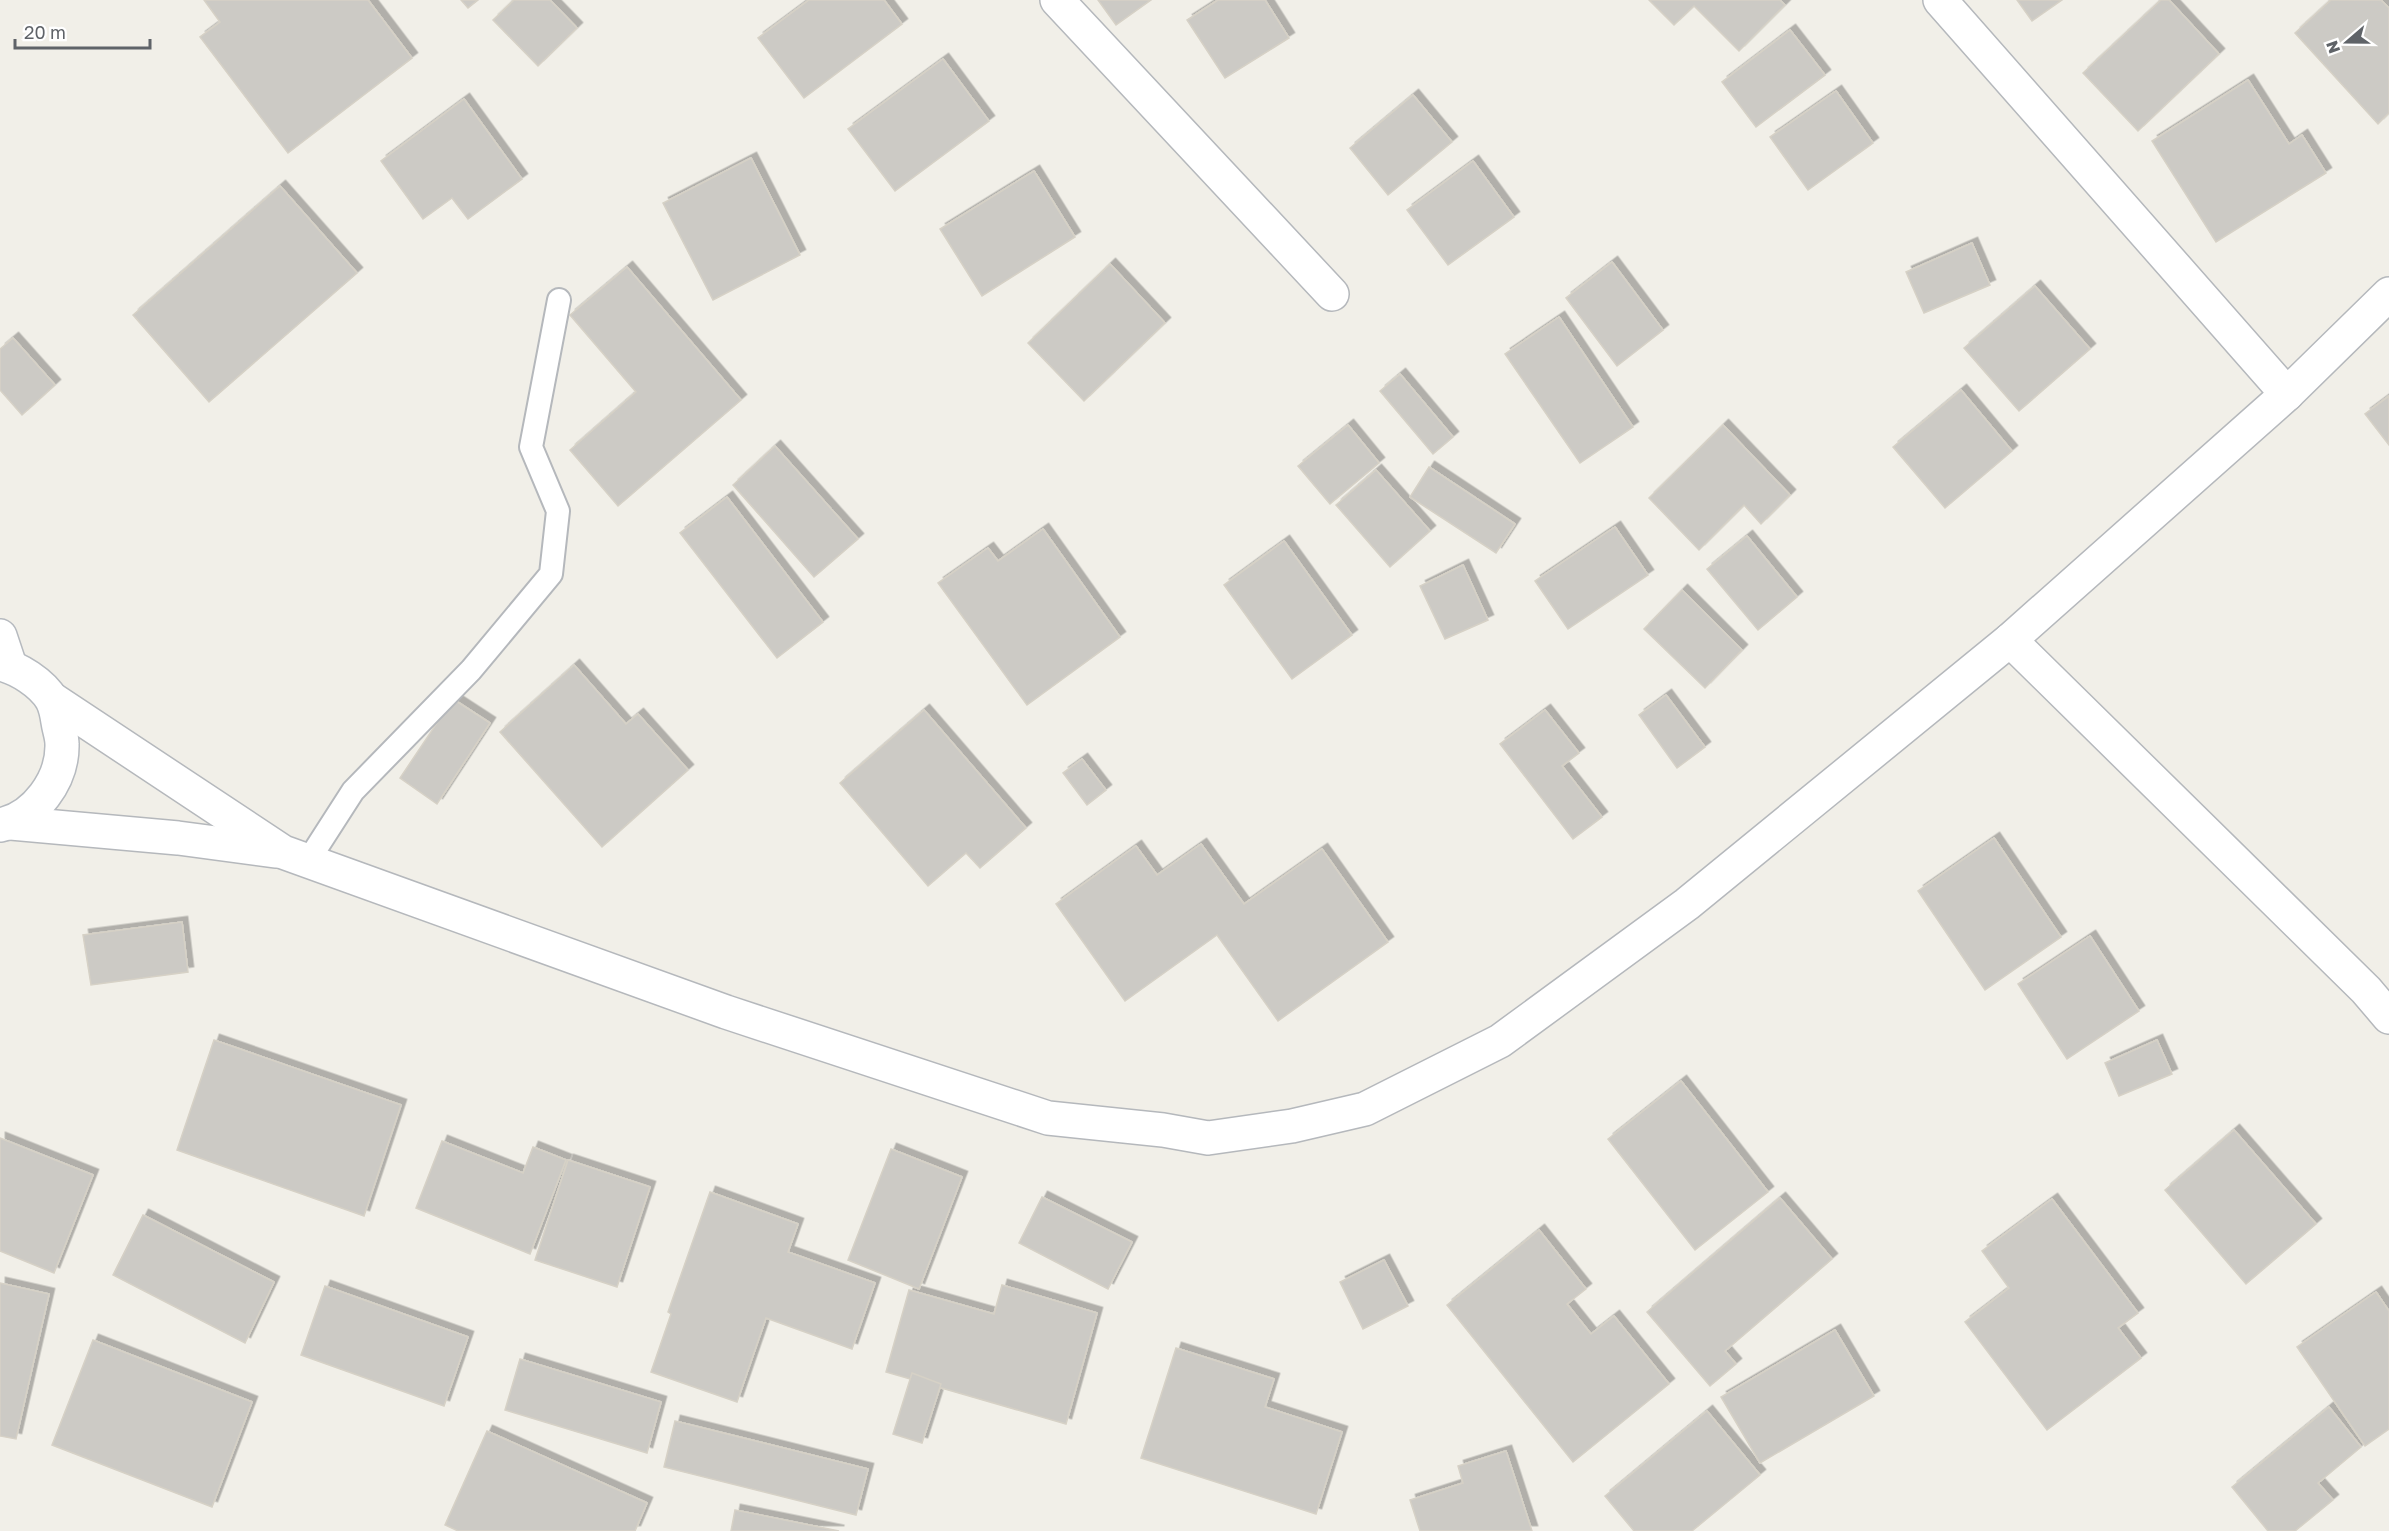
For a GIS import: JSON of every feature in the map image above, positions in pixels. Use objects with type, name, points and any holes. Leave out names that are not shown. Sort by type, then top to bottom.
[{"type":"street","points":[[1057,0],[1332,294]]},
{"type":"street","points":[[1940,0],[2287,393]]},
{"type":"street","points":[[6,824],[178,838],[295,856],[726,1012],[1048,1118],[1163,1130],[1208,1138],[1292,1126],[1365,1109],[1500,1041],[1687,904],[2010,640],[2287,393],[2389,294]]},
{"type":"street","points":[[2010,640],[2276,900],[2366,990],[2389,1017]]},
{"type":"street","points":[[3,655],[38,684],[52,699],[295,856]]},
{"type":"street","points":[[6,824],[38,804],[56,777],[63,745],[52,699]]},
{"type":"lane","points":[[295,856],[353,791],[471,670],[551,574],[558,511],[531,447],[559,300]]},
{"type":"building","points":[[204,0],[368,0],[412,58],[288,153],[200,37],[220,22]]},
{"type":"building","points":[[461,0],[478,0],[468,8]]},
{"type":"building","points":[[514,0],[550,0],[577,28],[538,66],[493,20]]},
{"type":"building","points":[[809,0],[884,0],[902,24],[804,98],[758,38]]},
{"type":"building","points":[[1098,0],[1151,0],[1116,25]]},
{"type":"building","points":[[1218,0],[1265,0],[1289,38],[1225,78],[1187,20]]},
{"type":"building","points":[[1649,0],[1780,0],[1785,5],[1739,51],[1694,6],[1674,25]]},
{"type":"building","points":[[2017,0],[2062,0],[2032,21]]},
{"type":"building","points":[[2161,0],[2169,0],[2219,54],[2138,131],[2083,73]]},
{"type":"building","points":[[2331,0],[2381,0],[2389,8],[2389,113],[2378,124],[2295,33]]},
{"type":"building","points":[[1790,30],[1825,75],[1756,127],[1722,82]]},
{"type":"building","points":[[943,59],[989,121],[895,191],[848,129]]},
{"type":"building","points":[[2248,80],[2289,144],[2302,135],[2326,173],[2216,242],[2152,141]]},
{"type":"building","points":[[1836,91],[1873,143],[1808,190],[1770,137]]},
{"type":"building","points":[[1413,95],[1452,142],[1388,195],[1350,148]]},
{"type":"building","points":[[464,99],[522,179],[468,219],[452,198],[423,219],[381,161]]},
{"type":"building","points":[[751,158],[800,255],[713,300],[663,203]]},
{"type":"building","points":[[1473,161],[1514,217],[1448,265],[1407,210]]},
{"type":"building","points":[[1034,171],[1075,237],[982,296],[940,229]]},
{"type":"building","points":[[280,186],[357,273],[209,402],[133,315]]},
{"type":"building","points":[[1972,243],[1990,285],[1924,313],[1906,272]]},
{"type":"building","points":[[1612,262],[1663,330],[1617,366],[1566,298]]},
{"type":"building","points":[[1110,264],[1165,323],[1084,401],[1028,343]]},
{"type":"building","points":[[627,267],[741,400],[618,506],[570,450],[636,392],[570,315]]},
{"type":"building","points":[[2035,286],[2090,349],[2019,411],[1964,348]]},
{"type":"building","points":[[1559,317],[1633,427],[1580,463],[1505,354]]},
{"type":"building","points":[[13,338],[55,385],[22,415],[0,390],[0,349]]},
{"type":"building","points":[[1400,374],[1453,437],[1433,454],[1380,391]]},
{"type":"building","points":[[1961,390],[2012,451],[1945,508],[1893,447]]},
{"type":"building","points":[[2389,396],[2389,445],[2365,414]]},
{"type":"building","points":[[1348,425],[1379,463],[1330,504],[1298,466]]},
{"type":"building","points":[[1723,425],[1790,495],[1761,524],[1744,505],[1699,550],[1649,498]]},
{"type":"building","points":[[775,446],[858,539],[814,577],[733,485]]},
{"type":"building","points":[[1429,467],[1515,524],[1496,553],[1410,497]]},
{"type":"building","points":[[1376,470],[1430,531],[1390,567],[1336,505]]},
{"type":"building","points":[[727,497],[823,622],[777,658],[680,533]]},
{"type":"building","points":[[1615,527],[1648,575],[1568,629],[1535,581]]},
{"type":"building","points":[[1043,529],[1120,637],[1027,705],[938,583],[988,548],[998,561]]},
{"type":"building","points":[[1747,536],[1797,597],[1758,630],[1707,569]]},
{"type":"building","points":[[1284,541],[1352,635],[1292,679],[1224,585]]},
{"type":"building","points":[[1463,565],[1488,620],[1445,639],[1420,586]]},
{"type":"building","points":[[1682,590],[1742,650],[1705,688],[1644,629]]},
{"type":"building","points":[[574,665],[626,724],[638,714],[688,770],[602,847],[500,732]]},
{"type":"building","points":[[1666,695],[1705,747],[1677,768],[1639,715]]},
{"type":"building","points":[[453,699],[490,723],[437,804],[400,778]]},
{"type":"building","points":[[924,710],[1026,828],[980,868],[966,853],[928,886],[840,783]]},
{"type":"building","points":[[1545,710],[1579,753],[1562,766],[1602,817],[1573,839],[1500,744]]},
{"type":"building","points":[[1082,759],[1106,790],[1087,805],[1063,773]]},
{"type":"building","points":[[1994,838],[2061,937],[1985,990],[1918,891]]},
{"type":"building","points":[[1201,844],[1244,904],[1322,849],[1388,942],[1278,1021],[1217,935],[1125,1001],[1056,904],[1136,846],[1157,875]]},
{"type":"building","points":[[182,922],[188,972],[91,985],[83,935]]},
{"type":"building","points":[[2090,936],[2139,1011],[2067,1059],[2018,984]]},
{"type":"building","points":[[214,1040],[401,1105],[364,1216],[177,1150]]},
{"type":"building","points":[[2157,1040],[2172,1074],[2119,1096],[2105,1063]]},
{"type":"building","points":[[1681,1081],[1768,1192],[1695,1250],[1608,1139]]},
{"type":"building","points":[[2234,1130],[2316,1224],[2246,1284],[2165,1190]]},
{"type":"building","points":[[0,1138],[93,1175],[54,1273],[0,1251]]},
{"type":"building","points":[[442,1141],[523,1173],[533,1147],[566,1160],[530,1254],[416,1208]]},
{"type":"building","points":[[891,1149],[962,1177],[919,1289],[848,1260]]},
{"type":"building","points":[[568,1160],[650,1187],[617,1287],[535,1260]]},
{"type":"building","points":[[710,1192],[798,1224],[788,1252],[875,1283],[852,1349],[766,1318],[737,1402],[651,1372],[671,1314],[668,1312]]},
{"type":"building","points":[[1042,1197],[1132,1242],[1108,1289],[1019,1243]]},
{"type":"building","points":[[1780,1198],[1832,1259],[1725,1351],[1736,1364],[1710,1386],[1647,1312]]},
{"type":"building","points":[[2052,1199],[2138,1313],[2118,1328],[2141,1358],[2047,1430],[1965,1322],[2009,1288],[1982,1251]]},
{"type":"building","points":[[143,1215],[274,1282],[245,1343],[113,1275]]},
{"type":"building","points":[[1539,1230],[1586,1289],[1567,1304],[1591,1334],[1614,1316],[1669,1384],[1573,1462],[1447,1305]]},
{"type":"building","points":[[1384,1260],[1408,1306],[1363,1329],[1340,1282]]},
{"type":"building","points":[[0,1283],[49,1294],[16,1439],[0,1436]]},
{"type":"building","points":[[1002,1285],[1097,1313],[1066,1424],[886,1372],[909,1290],[994,1314]]},
{"type":"building","points":[[325,1286],[468,1337],[444,1406],[301,1355]]},
{"type":"building","points":[[2376,1292],[2389,1311],[2389,1429],[2365,1446],[2297,1347]]},
{"type":"building","points":[[1835,1330],[1874,1396],[1760,1463],[1721,1397]]},
{"type":"building","points":[[93,1340],[252,1402],[212,1507],[52,1445]]},
{"type":"building","points":[[1176,1348],[1274,1379],[1265,1407],[1342,1432],[1316,1514],[1141,1458]]},
{"type":"building","points":[[520,1359],[661,1402],[647,1453],[505,1410]]},
{"type":"building","points":[[912,1373],[941,1384],[922,1443],[893,1434]]},
{"type":"building","points":[[2329,1407],[2361,1447],[2318,1483],[2333,1500],[2295,1531],[2268,1531],[2232,1487]]},
{"type":"building","points":[[1707,1411],[1760,1475],[1692,1531],[1634,1531],[1605,1496]]},
{"type":"building","points":[[675,1421],[868,1469],[856,1515],[664,1467]]},
{"type":"building","points":[[487,1431],[647,1503],[635,1531],[458,1531],[445,1525]]},
{"type":"building","points":[[1506,1451],[1532,1531],[1420,1531],[1410,1500],[1463,1483],[1458,1466]]},
{"type":"building","points":[[735,1510],[839,1531],[731,1531]]}]
